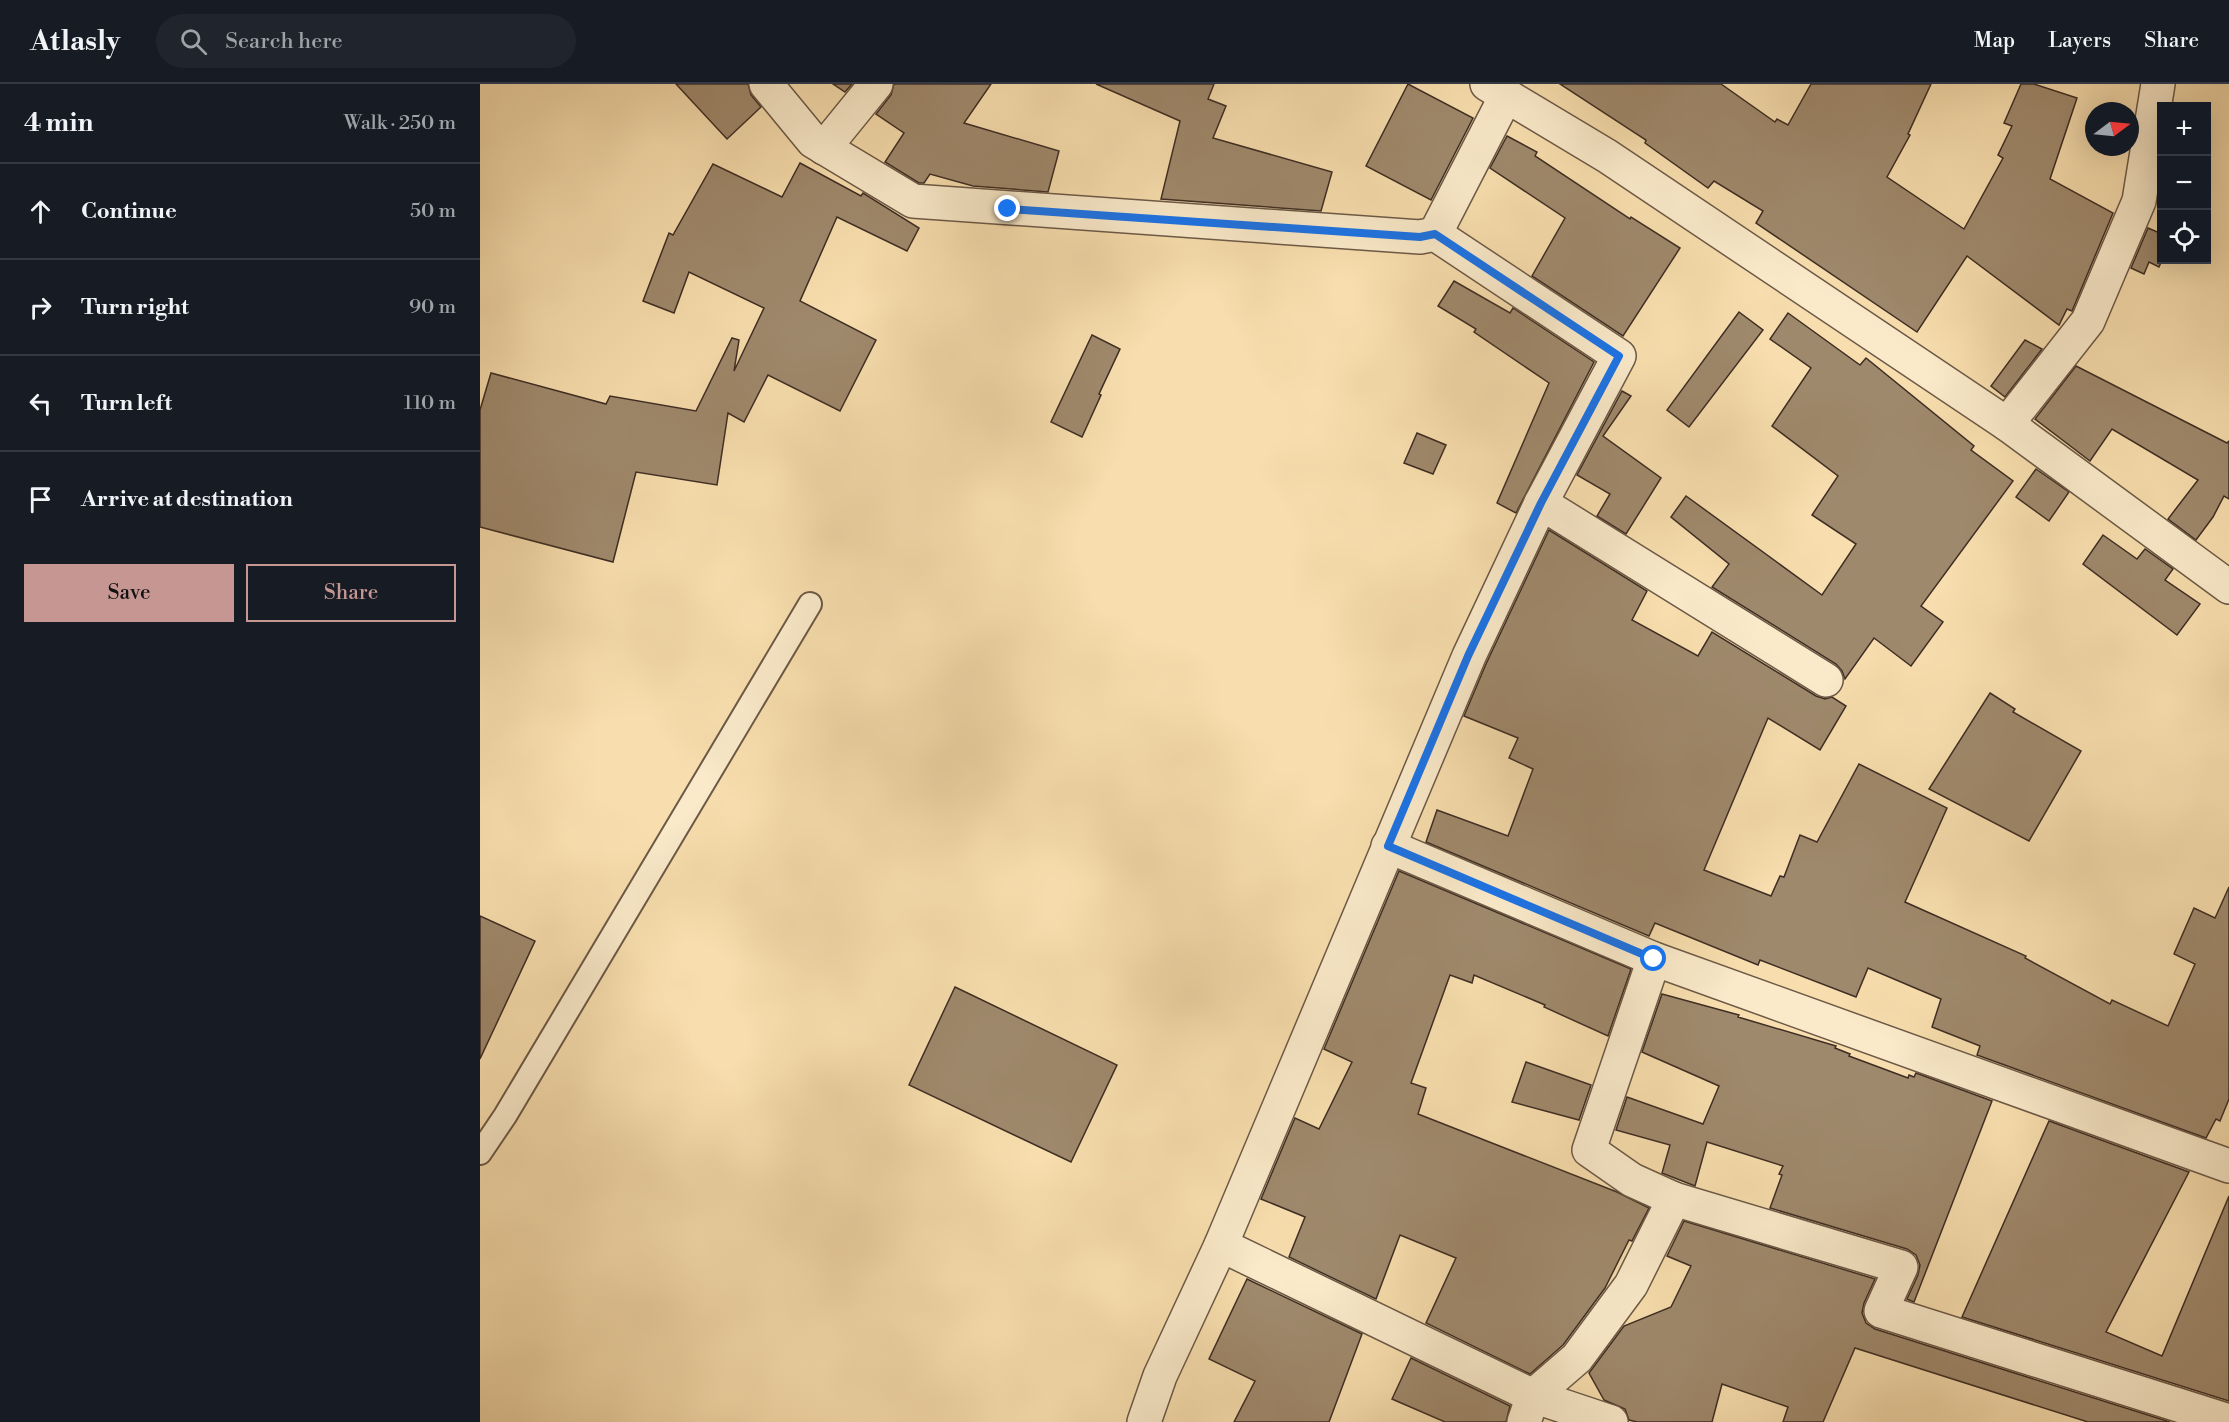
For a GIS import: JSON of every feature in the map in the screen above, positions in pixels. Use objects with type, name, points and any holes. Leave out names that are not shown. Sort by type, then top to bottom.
[{"type":"street","points":[[766,84],[813,141],[913,201],[1420,237],[1435,234],[1619,356],[1541,503],[1468,656],[1221,1245],[1160,1376],[1144,1422]]},
{"type":"street","points":[[824,148],[876,84]]},
{"type":"street","points":[[2007,423],[2088,321],[2139,201],[2158,84]]},
{"type":"street","points":[[1435,234],[1497,90],[1607,156],[2007,423],[2229,587]]},
{"type":"street","points":[[1541,503],[1827,680]]},
{"type":"street","points":[[1388,846],[1654,959],[2229,1166]]},
{"type":"street","points":[[1654,959],[1589,1150],[1632,1180],[1674,1199],[1901,1267],[1881,1311],[2229,1421]]},
{"type":"street","points":[[1528,1409],[1577,1358],[1631,1285],[1674,1199]]},
{"type":"street","points":[[1221,1245],[1528,1409],[1611,1422]]},
{"type":"lane","points":[[480,1153],[518,1096],[810,604]]},
{"type":"building","points":[[676,84],[748,84],[751,95],[761,107],[727,139]]},
{"type":"building","points":[[833,84],[852,84],[845,92]]},
{"type":"building","points":[[894,84],[991,84],[964,123],[1059,151],[1048,192],[973,186],[930,174],[924,183],[919,183],[885,162],[904,133],[876,114],[891,95]]},
{"type":"building","points":[[1096,84],[1214,84],[1208,99],[1226,106],[1213,138],[1332,172],[1321,211],[1161,199],[1180,121]]},
{"type":"building","points":[[1408,84],[1473,118],[1431,200],[1366,166]]},
{"type":"building","points":[[1560,84],[1721,84],[1775,122],[1777,119],[1788,125],[1811,84],[1931,84],[1908,134],[1910,135],[1887,177],[1964,229],[2003,158],[1998,155],[2012,126],[2004,123],[2021,84],[2034,84],[2077,98],[2050,179],[2113,213],[2072,311],[2067,309],[2059,325],[1967,256],[1917,332],[1756,223],[1763,211],[1714,181],[1708,188],[1645,143],[1646,140]]},
{"type":"building","points":[[1507,136],[1537,152],[1535,156],[1630,219],[1631,217],[1680,248],[1623,336],[1532,276],[1565,218],[1490,168]]},
{"type":"building","points":[[800,163],[861,196],[863,193],[919,228],[907,251],[837,217],[800,301],[876,340],[840,411],[768,375],[744,422],[728,413],[717,485],[636,472],[613,562],[480,527],[480,410],[491,373],[606,404],[610,396],[696,411],[732,338],[739,340],[734,371],[764,308],[689,272],[674,313],[643,301],[669,233],[673,235],[713,164],[782,197]]},
{"type":"building","points":[[2148,228],[2157,232],[2157,264],[2160,264],[2159,267],[2149,262],[2144,274],[2131,268]]},
{"type":"building","points":[[1454,281],[1510,313],[1513,308],[1594,362],[1516,513],[1497,503],[1549,383],[1474,332],[1476,329],[1438,306]]},
{"type":"building","points":[[1739,312],[1763,330],[1689,427],[1667,410]]},
{"type":"building","points":[[1788,313],[1860,365],[1866,358],[1974,446],[1971,450],[2013,481],[1921,606],[1943,622],[1911,666],[1874,638],[1845,679],[1836,664],[1712,587],[1729,564],[1671,517],[1686,496],[1822,595],[1856,544],[1812,515],[1838,476],[1772,426],[1811,368],[1770,339]]},
{"type":"building","points":[[1092,335],[1120,349],[1082,437],[1051,422]]},
{"type":"building","points":[[2025,340],[2042,349],[2005,397],[1991,386]]},
{"type":"building","points":[[2076,366],[2227,443],[2229,441],[2229,499],[2224,496],[2213,517],[2196,540],[2168,519],[2198,480],[2112,429],[2090,461],[2035,419]]},
{"type":"building","points":[[1622,391],[1631,396],[1603,436],[1661,478],[1626,534],[1597,516],[1610,494],[1577,475]]},
{"type":"building","points":[[1417,433],[1446,445],[1433,474],[1404,463]]},
{"type":"building","points":[[2036,469],[2069,492],[2049,521],[2016,497]]},
{"type":"building","points":[[1549,530],[1647,591],[1632,620],[1698,656],[1712,632],[1816,696],[1825,699],[1832,697],[1846,706],[1820,750],[1768,718],[1704,870],[1771,896],[1780,876],[1784,877],[1800,835],[1817,842],[1859,764],[1947,808],[1905,902],[2026,956],[2025,958],[2110,1004],[2112,1000],[2168,1026],[2195,964],[2174,954],[2194,908],[2215,918],[2229,887],[2229,1099],[2220,1121],[2216,1119],[2206,1138],[1977,1055],[1980,1046],[1932,1027],[1941,999],[1868,968],[1856,997],[1760,960],[1758,965],[1655,923],[1649,936],[1426,842],[1437,810],[1508,836],[1533,769],[1509,758],[1518,738],[1464,716]]},
{"type":"building","points":[[2103,535],[2137,559],[2145,549],[2173,569],[2165,580],[2200,604],[2177,635],[2083,564]]},
{"type":"building","points":[[1990,693],[2015,709],[2013,712],[2081,751],[2029,841],[1929,789]]},
{"type":"building","points":[[1399,871],[1631,969],[1608,1036],[1544,1007],[1545,1005],[1474,975],[1472,983],[1450,975],[1411,1083],[1426,1088],[1418,1114],[1617,1192],[1649,1208],[1632,1241],[1629,1240],[1605,1288],[1563,1345],[1530,1374],[1426,1323],[1456,1258],[1400,1235],[1376,1299],[1289,1257],[1305,1217],[1261,1199],[1295,1118],[1319,1129],[1352,1062],[1324,1049]]},
{"type":"building","points":[[480,916],[535,941],[480,1059]]},
{"type":"building","points":[[955,987],[1117,1065],[1071,1162],[909,1085]]},
{"type":"building","points":[[1662,994],[1739,1015],[1738,1017],[1836,1046],[1835,1048],[1850,1054],[1849,1056],[1908,1078],[1909,1075],[1914,1077],[1916,1073],[1992,1101],[1914,1302],[1907,1299],[1920,1265],[1916,1255],[1907,1249],[1770,1208],[1783,1166],[1707,1142],[1695,1186],[1662,1173],[1670,1145],[1616,1130],[1627,1097],[1703,1124],[1719,1086],[1642,1052]]},
{"type":"building","points":[[1526,1062],[1591,1085],[1579,1120],[1512,1102]]},
{"type":"building","points":[[2049,1121],[2189,1172],[2106,1332],[2162,1356],[2229,1196],[2229,1401],[1962,1317]]},
{"type":"building","points":[[1684,1221],[1875,1279],[1862,1313],[1866,1323],[1875,1329],[2170,1422],[2088,1422],[1855,1348],[1823,1422],[1783,1422],[1788,1407],[1722,1384],[1712,1422],[1637,1422],[1629,1420],[1625,1409],[1604,1400],[1589,1373],[1624,1326],[1671,1307],[1691,1266],[1667,1256]]},
{"type":"building","points":[[1247,1279],[1362,1334],[1329,1422],[1234,1422],[1255,1381],[1209,1359]]},
{"type":"building","points":[[1411,1358],[1510,1406],[1506,1422],[1445,1422],[1392,1399]]},
{"type":"route","points":[[1008,209],[1420,237],[1435,234],[1619,356],[1541,503],[1468,656],[1388,846],[1654,959]]}]
